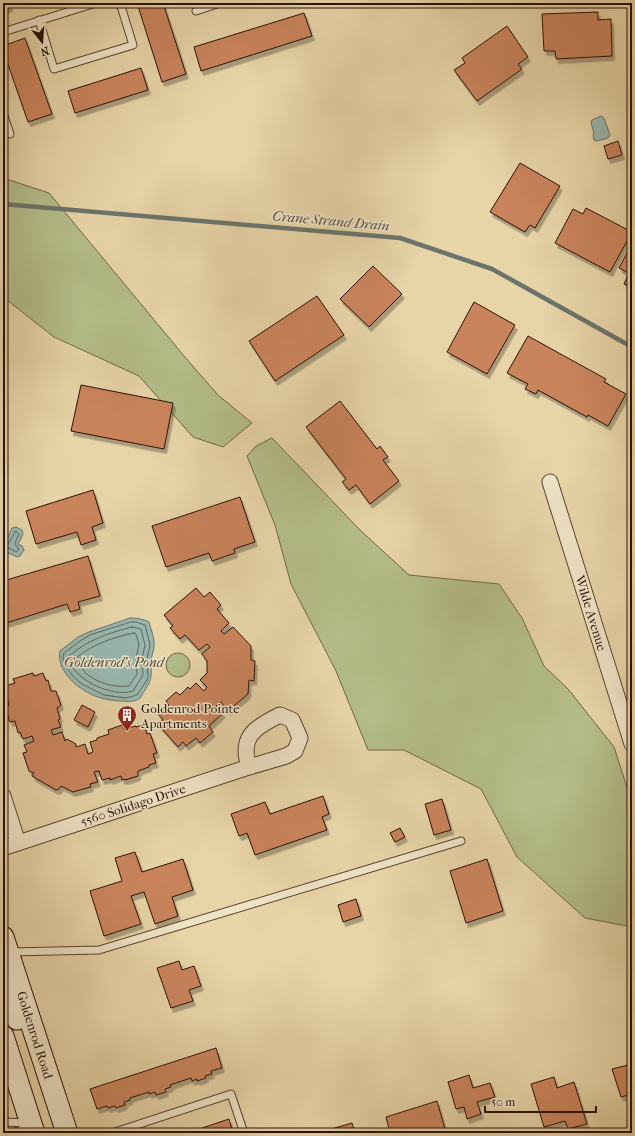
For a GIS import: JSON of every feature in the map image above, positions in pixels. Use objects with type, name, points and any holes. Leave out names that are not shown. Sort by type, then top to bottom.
[{"type":"main road","name":"Goldenrod Road","points":[[5,945],[66,1133]]},
{"type":"main road","points":[[3,991],[10,997],[48,1116],[61,1133]]},
{"type":"main road","points":[[3,1036],[32,1128]]},
{"type":"street","name":"Wilde Avenue","points":[[550,482],[632,744]]},
{"type":"street","name":"5560 Solidago Drive","points":[[3,848],[249,767]]},
{"type":"street","points":[[3,796],[18,843]]},
{"type":"lane","points":[[3,32],[96,3]]},
{"type":"lane","points":[[39,20],[54,69],[133,45],[120,3]]},
{"type":"lane","points":[[196,11],[220,3]]},
{"type":"lane","points":[[3,113],[10,134]]},
{"type":"lane","points":[[5,945],[99,950],[461,840]]},
{"type":"lane","points":[[112,1133],[231,1094],[244,1133]]},
{"type":"lane","points":[[3,1122],[32,1128]]},
{"type":"lane","points":[[11,1133],[32,1128]]},
{"type":"green space","points":[[3,178],[49,193],[218,395],[252,423],[223,447],[193,437],[139,376],[54,337],[3,297]]},
{"type":"green space","points":[[272,438],[360,530],[409,575],[499,584],[522,618],[544,666],[569,690],[614,747],[632,803],[632,913],[627,926],[585,918],[517,857],[481,789],[404,750],[368,750],[336,671],[291,584],[275,525],[247,456],[256,446]]},
{"type":"green space","points":[[178,653],[187,656],[190,665],[187,674],[178,677],[169,674],[166,665],[169,656]]},
{"type":"water","points":[[601,116],[604,118],[610,135],[608,138],[597,141],[594,140],[594,133],[591,123],[592,120]]},
{"type":"water","points":[[16,527],[22,530],[23,534],[18,544],[22,546],[24,550],[20,556],[17,557],[4,551],[3,549],[12,528]]},
{"type":"water","name":"Goldenrod's Pond","points":[[130,618],[149,622],[154,640],[150,679],[148,686],[141,697],[135,701],[119,701],[101,698],[84,690],[71,680],[62,666],[60,651],[78,637]]},
{"type":"building","points":[[3,3],[9,3],[10,7],[3,10]]},
{"type":"building","points":[[137,3],[163,3],[186,74],[162,82]]},
{"type":"building","points":[[598,12],[598,20],[611,19],[612,56],[556,59],[555,51],[544,51],[542,14]]},
{"type":"building","points":[[304,13],[312,36],[201,71],[194,47]]},
{"type":"building","points":[[507,26],[528,57],[518,64],[522,69],[477,101],[454,70],[465,63],[462,58]]},
{"type":"building","points":[[25,38],[52,114],[28,122],[3,50],[3,46]]},
{"type":"building","points":[[141,68],[148,90],[75,113],[68,91]]},
{"type":"building","points":[[618,141],[622,155],[608,159],[604,146]]},
{"type":"building","points":[[520,163],[560,186],[535,228],[530,225],[525,232],[490,212]]},
{"type":"building","points":[[586,208],[632,232],[610,272],[555,243],[573,209],[583,214]]},
{"type":"building","points":[[632,244],[632,288],[624,284],[629,273],[619,268]]},
{"type":"building","points":[[373,266],[402,294],[369,327],[340,299]]},
{"type":"building","points":[[317,296],[344,335],[275,381],[249,341]]},
{"type":"building","points":[[474,302],[515,325],[487,374],[447,352]]},
{"type":"building","points":[[528,336],[606,379],[604,382],[626,394],[608,426],[588,415],[587,417],[538,390],[536,394],[525,389],[528,384],[507,373]]},
{"type":"building","points":[[81,385],[173,403],[164,449],[71,431]]},
{"type":"building","points":[[340,401],[377,449],[380,446],[388,457],[383,460],[399,481],[370,504],[356,485],[349,490],[342,482],[346,479],[306,427]]},
{"type":"building","points":[[93,490],[103,523],[92,527],[96,540],[81,545],[77,532],[36,544],[26,511]]},
{"type":"building","points":[[240,497],[255,542],[234,549],[235,553],[212,561],[209,553],[166,567],[152,526]]},
{"type":"building","points":[[88,556],[100,596],[78,602],[80,609],[70,612],[67,604],[3,624],[3,581]]},
{"type":"building","name":"Goldenrod Pointe Apartments","points":[[196,588],[204,597],[210,592],[221,605],[217,609],[229,623],[221,631],[224,634],[233,627],[251,646],[251,660],[255,661],[254,681],[249,680],[248,694],[228,711],[221,702],[216,706],[223,713],[209,726],[213,732],[200,743],[196,738],[186,746],[183,742],[178,747],[158,724],[163,720],[158,714],[169,706],[166,701],[176,692],[180,695],[188,687],[190,689],[196,683],[204,691],[207,687],[200,680],[207,673],[207,661],[202,654],[210,647],[207,644],[199,650],[185,635],[180,639],[170,628],[173,626],[164,615]]},
{"type":"building","name":"Goldenrod Pointe Apartments","points":[[33,673],[34,676],[43,673],[46,681],[48,680],[51,691],[56,691],[61,705],[57,708],[60,719],[58,720],[61,727],[51,730],[53,735],[62,732],[65,741],[67,739],[76,744],[76,747],[85,744],[88,754],[93,752],[90,742],[109,734],[108,730],[122,725],[124,729],[144,725],[147,734],[150,733],[157,753],[153,754],[156,763],[138,771],[138,776],[125,780],[122,780],[121,776],[110,780],[110,778],[102,780],[99,771],[94,772],[98,782],[90,784],[91,787],[73,792],[61,786],[56,790],[32,776],[34,773],[29,771],[23,753],[27,752],[24,745],[34,741],[32,736],[23,739],[20,732],[18,733],[15,721],[10,722],[5,707],[9,705],[6,693],[8,693],[5,686],[15,683],[13,679]]},
{"type":"building","points":[[82,705],[95,712],[88,727],[74,720]]},
{"type":"building","points":[[323,796],[329,814],[322,817],[327,830],[255,855],[247,833],[239,836],[231,814],[265,802],[270,814]]},
{"type":"building","points":[[442,799],[451,830],[434,835],[425,804]]},
{"type":"building","points":[[400,828],[405,837],[395,842],[390,833]]},
{"type":"building","points":[[135,852],[142,872],[183,859],[193,890],[172,897],[178,916],[155,924],[144,892],[131,896],[141,924],[104,936],[90,891],[122,881],[115,858]]},
{"type":"building","points":[[487,859],[503,911],[466,923],[450,871]]},
{"type":"building","points":[[356,899],[361,916],[343,922],[338,905]]},
{"type":"building","points":[[179,961],[182,970],[194,966],[201,986],[189,990],[193,1001],[171,1008],[157,968]]},
{"type":"building","points":[[216,1048],[222,1068],[211,1071],[212,1074],[205,1076],[206,1078],[192,1081],[191,1078],[170,1085],[171,1087],[165,1089],[166,1092],[156,1095],[155,1092],[149,1094],[149,1092],[130,1098],[130,1100],[124,1102],[125,1105],[116,1108],[115,1106],[108,1108],[107,1106],[97,1109],[90,1089]]},
{"type":"building","points":[[632,1064],[632,1094],[621,1097],[612,1069]]},
{"type":"building","points":[[469,1075],[473,1088],[490,1083],[495,1097],[477,1102],[481,1114],[467,1119],[464,1107],[456,1109],[448,1082]]},
{"type":"building","points":[[554,1077],[557,1088],[574,1082],[587,1124],[568,1129],[565,1121],[544,1127],[531,1084]]},
{"type":"building","points":[[437,1101],[445,1129],[432,1133],[390,1133],[386,1117]]},
{"type":"building","points":[[229,1119],[233,1133],[204,1133],[202,1128]]},
{"type":"building","points":[[352,1123],[355,1133],[318,1133]]},
{"type":"waterway","name":"Crane Strand Drain","points":[[3,204],[400,238],[492,269],[632,347]]},
{"type":"place","name":"Goldenrod Pointe Apartments","points":[[127,732]]}]
